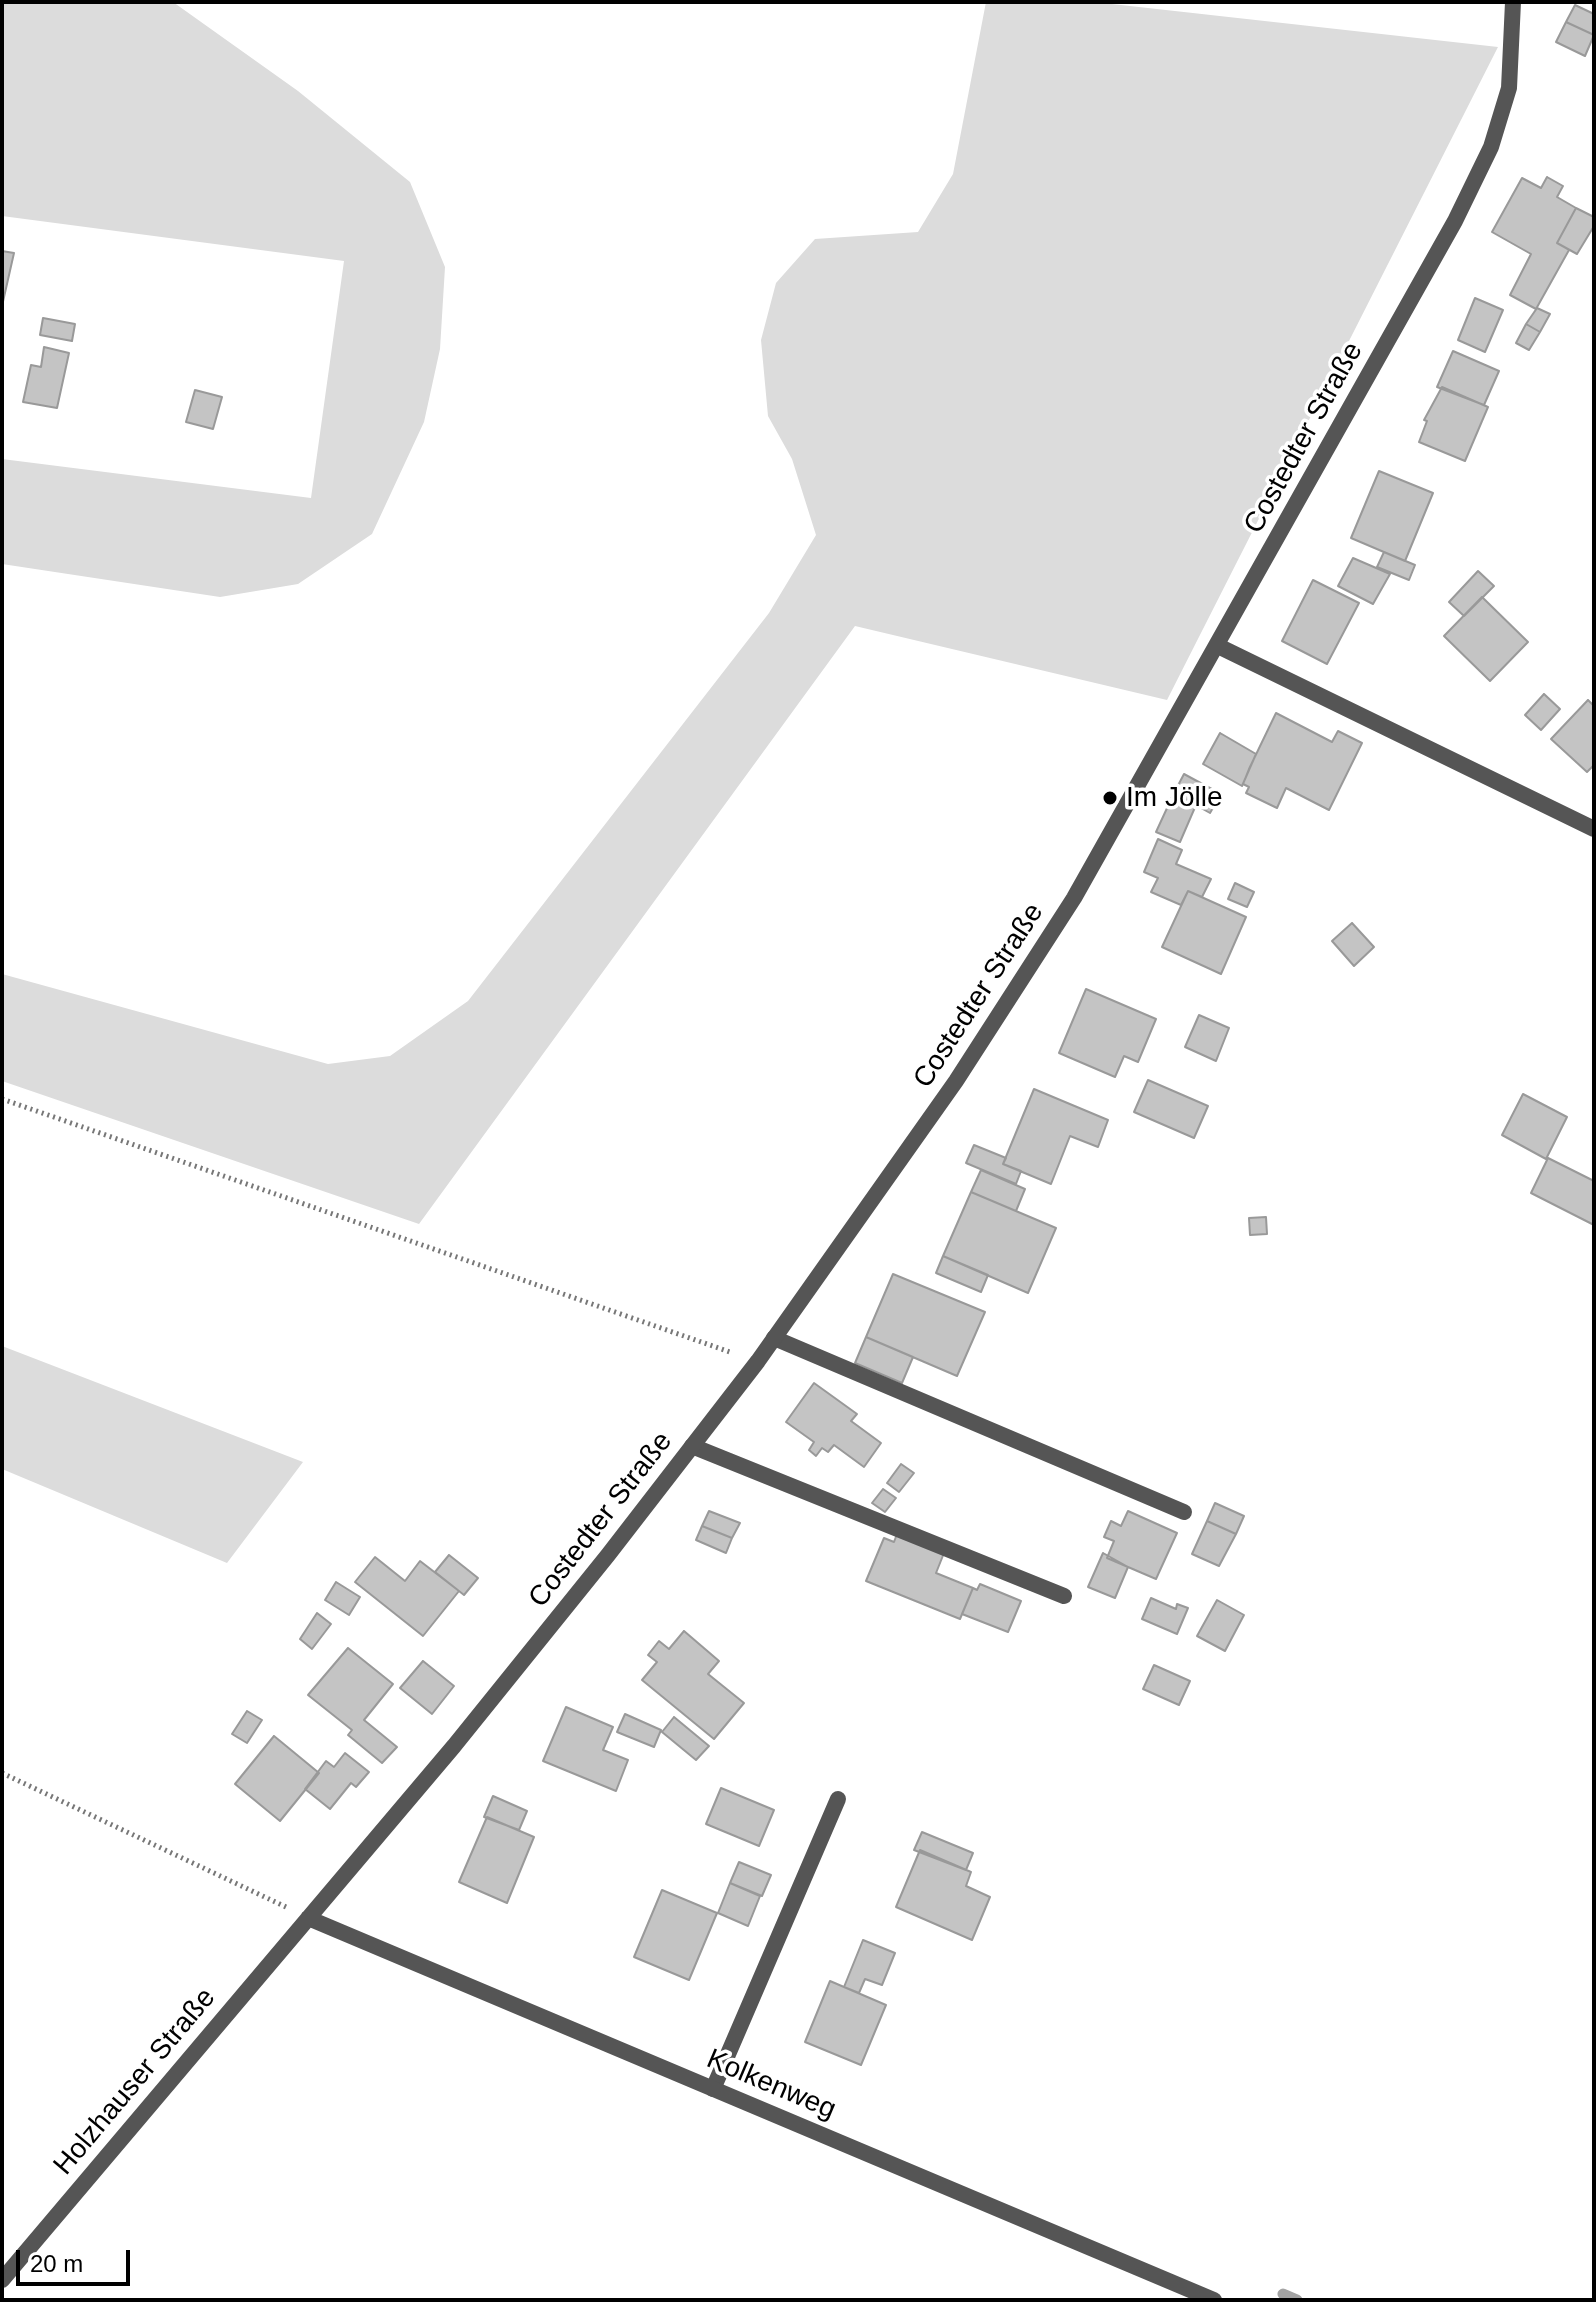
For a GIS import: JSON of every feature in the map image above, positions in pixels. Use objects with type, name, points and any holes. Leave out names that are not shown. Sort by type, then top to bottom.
[{"type":"street","name":"Costedter Straße","points":[[308,1918],[454,1746],[758,1361],[956,1081],[1074,898],[1455,221],[1491,147],[1509,88],[1513,2]]},
{"type":"street","points":[[1218,646],[1594,829]]},
{"type":"street","points":[[774,1338],[1184,1512]]},
{"type":"street","points":[[692,1446],[1064,1596]]},
{"type":"street","points":[[713,2089],[838,1799]]},
{"type":"street","name":"Kolkenweg","points":[[308,1918],[1214,2300]]},
{"type":"street","name":"Holzhauser Straße","points":[[2,2280],[308,1918]]},
{"type":"path","points":[[2,1099],[758,1361]]},
{"type":"path","points":[[2,1773],[308,1918]]},
{"type":"shaded area","points":[[2,2],[173,2],[298,91],[410,182],[445,267],[440,349],[424,422],[372,534],[298,584],[220,597],[2,564],[2,459],[311,498],[344,261],[2,216]]},
{"type":"shaded area","points":[[986,2],[1094,2],[1498,47],[1167,700],[855,626],[419,1224],[2,1081],[2,974],[328,1064],[390,1056],[468,1001],[769,613],[816,535],[792,459],[768,416],[761,340],[776,283],[815,239],[918,232],[953,174]]},
{"type":"shaded area","points":[[2,1346],[303,1462],[227,1563],[2,1469]]},
{"type":"building","points":[[1575,5],[1594,14],[1594,35],[1566,22]]},
{"type":"building","points":[[1566,22],[1594,35],[1585,56],[1556,42]]},
{"type":"building","points":[[1547,177],[1563,186],[1557,197],[1576,208],[1557,243],[1569,250],[1536,309],[1510,295],[1531,254],[1492,232],[1522,178],[1541,188]]},
{"type":"building","points":[[1576,208],[1594,217],[1594,226],[1577,254],[1557,243]]},
{"type":"building","points":[[2,251],[14,253],[2,306]]},
{"type":"building","points":[[1475,298],[1503,310],[1485,352],[1458,340]]},
{"type":"building","points":[[1537,308],[1550,314],[1540,332],[1526,324]]},
{"type":"building","points":[[43,318],[75,324],[72,341],[40,335]]},
{"type":"building","points":[[1526,324],[1540,332],[1529,350],[1516,343]]},
{"type":"building","points":[[44,347],[69,353],[57,408],[23,402],[31,365],[41,367]]},
{"type":"building","points":[[1453,351],[1499,371],[1484,405],[1437,387]]},
{"type":"building","points":[[1442,387],[1488,407],[1465,461],[1419,442],[1427,421],[1424,420]]},
{"type":"building","points":[[195,390],[222,397],[213,429],[186,422]]},
{"type":"building","points":[[1379,471],[1433,493],[1405,561],[1351,538]]},
{"type":"building","points":[[1384,552],[1415,565],[1409,580],[1377,567]]},
{"type":"building","points":[[1353,558],[1390,574],[1373,604],[1338,586]]},
{"type":"building","points":[[1478,571],[1494,586],[1464,616],[1449,602]]},
{"type":"building","points":[[1313,580],[1359,603],[1327,664],[1282,641]]},
{"type":"building","points":[[1482,597],[1528,642],[1490,681],[1444,636]]},
{"type":"building","points":[[1544,694],[1560,709],[1541,730],[1525,715]]},
{"type":"building","points":[[1588,700],[1594,706],[1594,765],[1587,772],[1551,739]]},
{"type":"building","points":[[1276,713],[1332,742],[1338,731],[1362,743],[1329,810],[1286,788],[1277,808],[1246,793],[1249,787],[1243,784]]},
{"type":"building","points":[[1220,733],[1256,754],[1242,786],[1203,764]]},
{"type":"building","points":[[1184,774],[1221,794],[1210,813],[1174,793]]},
{"type":"building","points":[[1174,793],[1196,805],[1180,842],[1156,832]]},
{"type":"building","points":[[1158,839],[1182,850],[1176,864],[1211,879],[1202,897],[1188,891],[1181,905],[1151,892],[1158,878],[1144,872]]},
{"type":"building","points":[[1235,883],[1254,892],[1247,907],[1228,899]]},
{"type":"building","points":[[1188,891],[1246,917],[1221,974],[1162,947]]},
{"type":"building","points":[[1352,923],[1374,947],[1354,966],[1332,941]]},
{"type":"building","points":[[1086,989],[1156,1019],[1138,1062],[1124,1056],[1115,1077],[1059,1053]]},
{"type":"building","points":[[1199,1015],[1229,1028],[1216,1061],[1185,1047]]},
{"type":"building","points":[[1148,1080],[1208,1106],[1194,1138],[1134,1112]]},
{"type":"building","points":[[1034,1089],[1108,1120],[1098,1147],[1070,1136],[1051,1184],[1003,1164]]},
{"type":"building","points":[[1523,1094],[1567,1117],[1546,1159],[1502,1135]]},
{"type":"building","points":[[974,1145],[1006,1158],[1003,1164],[1021,1171],[1016,1184],[966,1163]]},
{"type":"building","points":[[1548,1158],[1594,1181],[1594,1225],[1531,1193]]},
{"type":"building","points":[[981,1170],[1025,1189],[1016,1211],[971,1192]]},
{"type":"building","points":[[971,1192],[1056,1228],[1028,1293],[943,1256]]},
{"type":"building","points":[[1266,1217],[1267,1234],[1250,1235],[1249,1218]]},
{"type":"building","points":[[943,1256],[988,1275],[981,1292],[936,1273]]},
{"type":"building","points":[[893,1274],[985,1312],[957,1376],[866,1337]]},
{"type":"building","points":[[866,1337],[913,1357],[902,1383],[855,1363]]},
{"type":"building","points":[[814,1383],[857,1414],[851,1421],[881,1443],[864,1467],[834,1445],[828,1452],[822,1448],[816,1456],[809,1450],[814,1442],[786,1422]]},
{"type":"building","points":[[901,1464],[914,1473],[899,1492],[887,1483]]},
{"type":"building","points":[[883,1489],[896,1498],[885,1512],[872,1503]]},
{"type":"building","points":[[1215,1503],[1244,1516],[1236,1534],[1207,1521]]},
{"type":"building","points":[[709,1511],[740,1523],[732,1538],[702,1526]]},
{"type":"building","points":[[1128,1511],[1177,1533],[1156,1579],[1107,1558],[1114,1541],[1104,1537],[1111,1521],[1121,1526]]},
{"type":"building","points":[[1207,1521],[1236,1534],[1219,1566],[1192,1554]]},
{"type":"building","points":[[702,1526],[732,1538],[726,1553],[696,1540]]},
{"type":"building","points":[[897,1534],[944,1553],[936,1573],[973,1588],[960,1619],[866,1581],[884,1538],[894,1542]]},
{"type":"building","points":[[1103,1553],[1128,1567],[1115,1598],[1088,1587]]},
{"type":"building","points":[[449,1555],[478,1578],[464,1595],[435,1572]]},
{"type":"building","points":[[375,1557],[405,1581],[420,1561],[459,1591],[423,1636],[355,1582]]},
{"type":"building","points":[[336,1582],[360,1597],[349,1615],[325,1600]]},
{"type":"building","points":[[980,1584],[1021,1601],[1008,1632],[962,1614],[973,1588],[977,1590]]},
{"type":"building","points":[[1151,1598],[1176,1609],[1177,1604],[1188,1608],[1177,1634],[1142,1619]]},
{"type":"building","points":[[1217,1600],[1244,1615],[1225,1651],[1197,1636]]},
{"type":"building","points":[[317,1613],[331,1624],[312,1649],[300,1639]]},
{"type":"building","points":[[684,1631],[719,1661],[708,1674],[744,1703],[714,1739],[642,1680],[657,1662],[648,1655],[659,1641],[669,1649]]},
{"type":"building","points":[[348,1648],[393,1684],[364,1720],[397,1747],[382,1763],[348,1735],[352,1730],[308,1695]]},
{"type":"building","points":[[423,1661],[454,1686],[432,1714],[400,1688]]},
{"type":"building","points":[[1154,1665],[1190,1681],[1179,1705],[1143,1689]]},
{"type":"building","points":[[566,1707],[613,1727],[603,1750],[628,1760],[616,1791],[543,1761]]},
{"type":"building","points":[[247,1711],[262,1720],[247,1743],[232,1734]]},
{"type":"building","points":[[625,1714],[661,1730],[654,1747],[617,1732]]},
{"type":"building","points":[[674,1717],[709,1746],[696,1760],[662,1732]]},
{"type":"building","points":[[274,1736],[319,1773],[280,1821],[235,1784]]},
{"type":"building","points":[[345,1753],[369,1772],[356,1787],[351,1783],[330,1809],[305,1789],[326,1761],[334,1767]]},
{"type":"building","points":[[721,1788],[774,1810],[759,1846],[706,1824]]},
{"type":"building","points":[[493,1796],[527,1811],[519,1830],[484,1817]]},
{"type":"building","points":[[487,1817],[534,1837],[507,1903],[459,1882]]},
{"type":"building","points":[[922,1832],[973,1853],[966,1870],[914,1850]]},
{"type":"building","points":[[920,1850],[971,1872],[966,1886],[990,1897],[972,1940],[896,1907]]},
{"type":"building","points":[[739,1862],[771,1875],[762,1896],[730,1883]]},
{"type":"building","points":[[730,1883],[760,1896],[748,1926],[718,1913]]},
{"type":"building","points":[[662,1890],[717,1913],[689,1980],[634,1957]]},
{"type":"building","points":[[863,1940],[895,1953],[882,1985],[865,1979],[859,1993],[844,1987]]},
{"type":"building","points":[[830,1981],[886,2005],[861,2065],[805,2042]]},
{"type":"waterway","points":[[1283,2294],[1297,2300]]},
{"type":"place","name":"Im Jölle","points":[[1110,798]]}]
